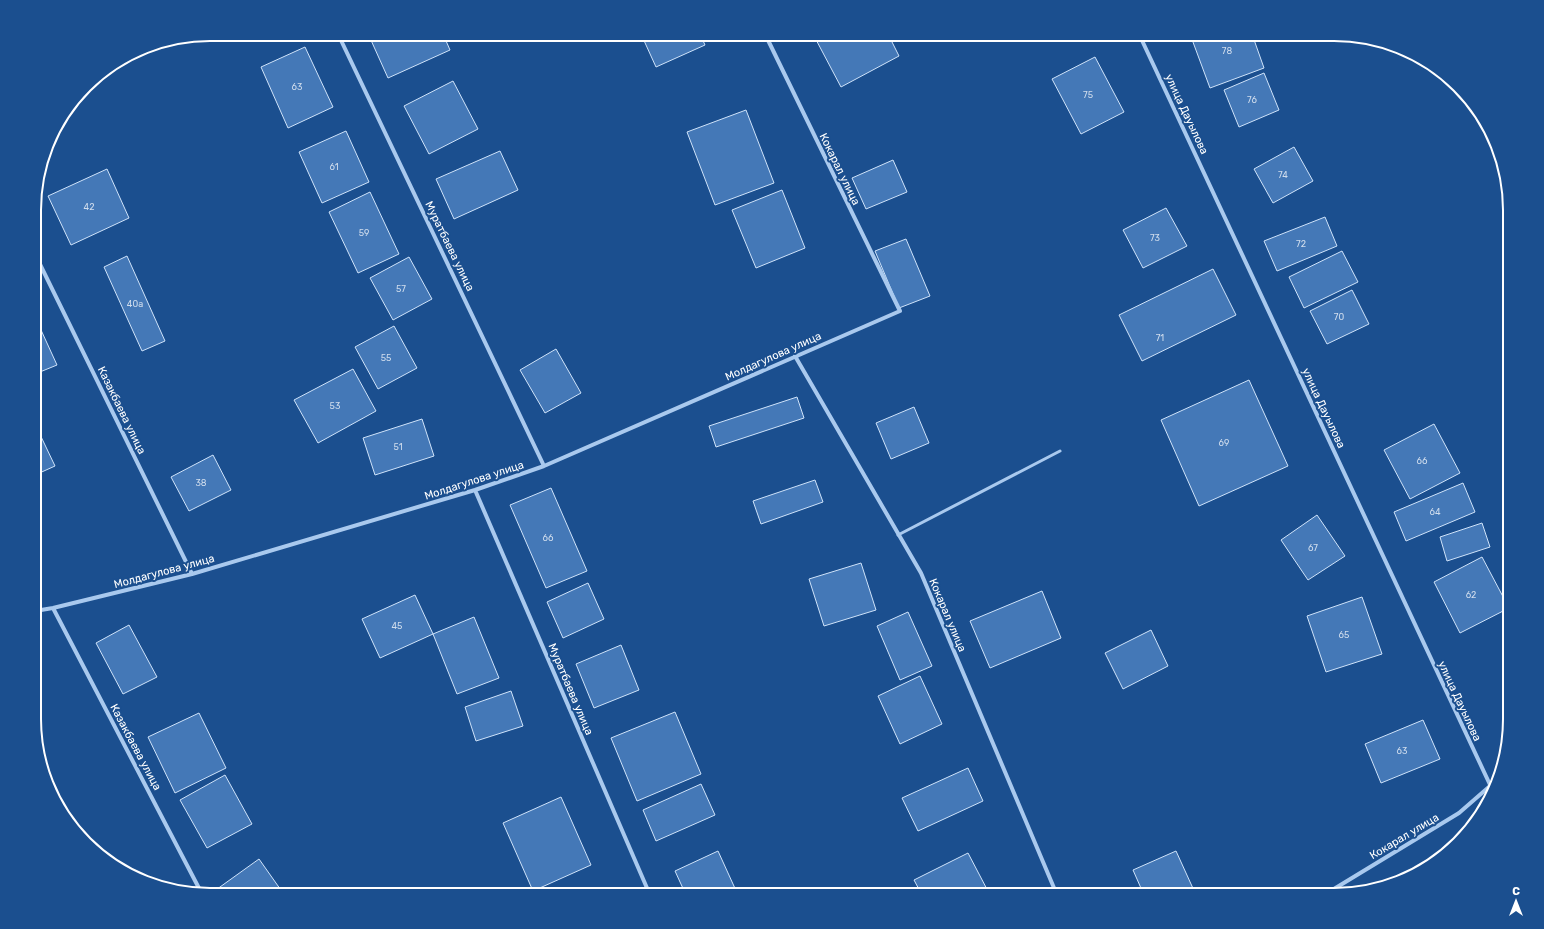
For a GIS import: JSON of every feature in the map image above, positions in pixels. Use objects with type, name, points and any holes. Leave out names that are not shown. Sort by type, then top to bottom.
[{"type":"street","name":"Муратбаева улица","points":[[341,41],[544,466]]},
{"type":"street","name":"Кокарал улица","points":[[768,41],[900,311]]},
{"type":"street","name":"улица Дауылова","points":[[1142,41],[1490,784]]},
{"type":"street","name":"Казакбаева улица","points":[[41,264],[192,574]]},
{"type":"street","name":"Молдагулова улица","points":[[41,610],[192,574],[475,490],[544,466],[900,311]]},
{"type":"street","name":"Кокарал улица","points":[[795,356],[921,573],[1054,888]]},
{"type":"street","name":"Муратбаева улица","points":[[475,490],[647,888]]},
{"type":"street","name":"Казакбаева улица","points":[[53,608],[199,888]]},
{"type":"street","name":"Кокарал улица","points":[[1336,888],[1459,813],[1488,790]]},
{"type":"lane","points":[[898,535],[1060,451]]},
{"type":"building","points":[[371,41],[446,41],[450,50],[388,78]]},
{"type":"building","points":[[644,41],[703,41],[705,45],[656,67]]},
{"type":"building","points":[[817,41],[892,41],[899,56],[841,87]]},
{"type":"building","points":[[1193,41],[1254,41],[1264,68],[1210,88]]},
{"type":"building","points":[[305,47],[333,107],[288,128],[261,67]]},
{"type":"building","points":[[1095,57],[1124,112],[1081,134],[1052,79]]},
{"type":"building","points":[[1264,73],[1279,110],[1239,127],[1224,90]]},
{"type":"building","points":[[453,81],[478,129],[429,154],[404,106]]},
{"type":"building","points":[[746,110],[774,183],[715,205],[687,132]]},
{"type":"building","points":[[346,131],[369,182],[322,203],[299,152]]},
{"type":"building","points":[[1294,147],[1313,181],[1273,203],[1254,169]]},
{"type":"building","points":[[500,151],[518,190],[454,219],[436,179]]},
{"type":"building","points":[[893,160],[907,192],[866,209],[852,178]]},
{"type":"building","points":[[107,169],[129,218],[71,245],[48,196]]},
{"type":"building","points":[[782,190],[805,248],[756,268],[732,210]]},
{"type":"building","points":[[370,192],[399,254],[358,273],[329,212]]},
{"type":"building","points":[[1166,208],[1187,246],[1143,268],[1123,230]]},
{"type":"building","points":[[1325,217],[1337,246],[1277,271],[1264,241]]},
{"type":"building","points":[[906,239],[930,296],[899,308],[875,251]]},
{"type":"building","points":[[1342,251],[1358,282],[1304,308],[1289,277]]},
{"type":"building","points":[[127,256],[165,341],[142,351],[104,267]]},
{"type":"building","points":[[409,257],[432,299],[393,320],[370,278]]},
{"type":"building","points":[[1213,269],[1236,315],[1142,361],[1119,315]]},
{"type":"building","points":[[1352,290],[1369,324],[1327,344],[1310,311]]},
{"type":"building","points":[[394,326],[417,368],[378,389],[355,347]]},
{"type":"building","points":[[41,330],[57,365],[41,372]]},
{"type":"building","points":[[556,349],[581,393],[545,413],[520,370]]},
{"type":"building","points":[[353,369],[376,411],[318,443],[294,400]]},
{"type":"building","points":[[1249,380],[1288,466],[1199,506],[1161,420]]},
{"type":"building","points":[[797,397],[804,418],[716,447],[709,426]]},
{"type":"building","points":[[914,407],[929,443],[891,459],[876,423]]},
{"type":"building","points":[[422,419],[434,456],[375,475],[363,438]]},
{"type":"building","points":[[1434,424],[1460,473],[1410,499],[1384,450]]},
{"type":"building","points":[[41,437],[55,466],[41,472]]},
{"type":"building","points":[[213,455],[231,490],[189,511],[171,477]]},
{"type":"building","points":[[815,480],[823,502],[761,524],[753,501]]},
{"type":"building","points":[[1463,483],[1475,512],[1406,541],[1394,512]]},
{"type":"building","points":[[551,488],[587,571],[546,588],[510,505]]},
{"type":"building","points":[[1317,515],[1345,556],[1308,580],[1281,540]]},
{"type":"building","points":[[1482,523],[1490,547],[1447,561],[1440,537]]},
{"type":"building","points":[[1482,557],[1503,597],[1503,611],[1460,633],[1434,582]]},
{"type":"building","points":[[861,563],[876,610],[824,626],[809,579]]},
{"type":"building","points":[[588,583],[604,619],[563,638],[547,602]]},
{"type":"building","points":[[1042,591],[1061,638],[990,668],[970,621]]},
{"type":"building","points":[[415,595],[433,634],[380,658],[362,619]]},
{"type":"building","points":[[1362,597],[1382,654],[1326,672],[1307,616]]},
{"type":"building","points":[[908,612],[932,666],[900,680],[877,626]]},
{"type":"building","points":[[474,617],[499,678],[457,694],[433,634]]},
{"type":"building","points":[[129,625],[157,677],[123,694],[96,643]]},
{"type":"building","points":[[1151,630],[1168,666],[1123,689],[1105,653]]},
{"type":"building","points":[[621,645],[639,690],[594,708],[576,664]]},
{"type":"building","points":[[920,676],[942,724],[900,744],[878,696]]},
{"type":"building","points":[[511,691],[523,726],[476,741],[465,707]]},
{"type":"building","points":[[675,712],[701,774],[637,801],[611,738]]},
{"type":"building","points":[[199,713],[226,768],[175,793],[148,737]]},
{"type":"building","points":[[1423,720],[1440,759],[1381,783],[1365,744]]},
{"type":"building","points":[[968,768],[983,801],[918,831],[902,798]]},
{"type":"building","points":[[225,775],[252,824],[207,848],[180,800]]},
{"type":"building","points":[[701,784],[715,815],[656,841],[643,810]]},
{"type":"building","points":[[561,797],[591,865],[540,888],[532,888],[503,823]]},
{"type":"building","points":[[718,851],[735,888],[683,888],[675,871]]},
{"type":"building","points":[[1176,851],[1193,888],[1141,888],[1133,870]]},
{"type":"building","points":[[968,853],[986,888],[918,888],[914,880]]},
{"type":"building","points":[[259,859],[279,888],[219,888]]}]
